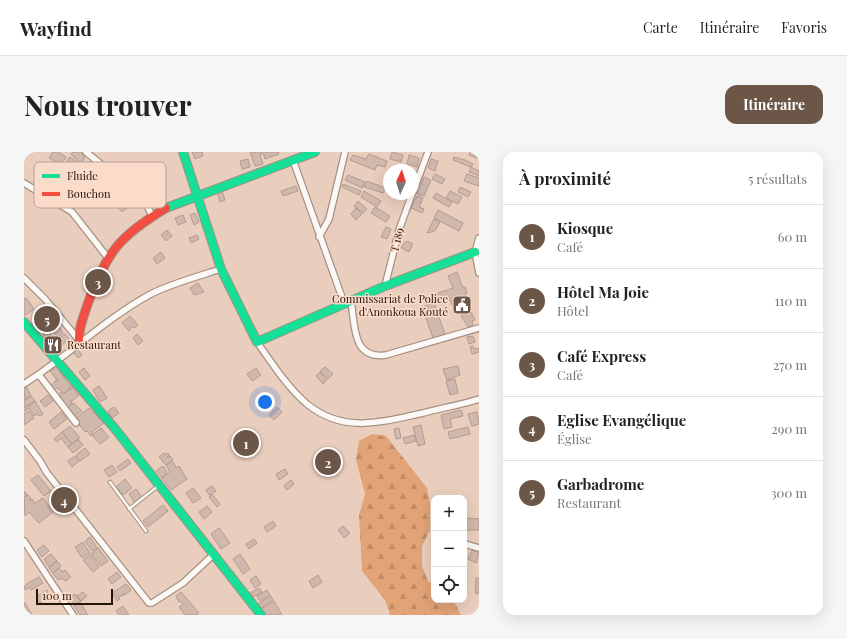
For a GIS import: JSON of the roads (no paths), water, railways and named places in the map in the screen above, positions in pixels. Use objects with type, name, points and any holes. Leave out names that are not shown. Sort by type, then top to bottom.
[{"type":"street","points":[[86,152],[98,162]]},
{"type":"street","points":[[183,152],[220,269],[246,322],[257,342],[289,386],[307,404],[326,416],[343,422],[353,423],[384,422],[479,399]]},
{"type":"street","points":[[166,208],[196,194],[315,152]]},
{"type":"street","points":[[319,236],[329,219],[345,152]]},
{"type":"street","name":"T 189","points":[[419,177],[428,152]]},
{"type":"street","points":[[293,160],[319,236],[348,302],[358,344],[363,351],[379,356],[479,328]]},
{"type":"street","points":[[24,183],[34,189]]},
{"type":"street","name":"T 189","points":[[385,286],[399,230],[410,200]]},
{"type":"street","points":[[65,208],[72,212],[108,258]]},
{"type":"street","points":[[148,208],[152,216]]},
{"type":"street","points":[[79,341],[79,327],[95,284],[108,258],[122,240],[152,216],[165,208]]},
{"type":"street","points":[[479,238],[475,252],[479,272]]},
{"type":"street","points":[[257,342],[385,286],[475,252]]},
{"type":"street","points":[[24,384],[59,360],[79,341],[150,295],[220,269]]},
{"type":"street","points":[[24,278],[46,299],[79,341]]},
{"type":"street","points":[[24,322],[59,360],[114,427],[261,615]]},
{"type":"street","points":[[39,375],[76,423]]},
{"type":"street","points":[[24,440],[47,473],[149,603],[152,603],[183,583],[213,555]]},
{"type":"street","points":[[24,541],[72,615]]},
{"type":"street","points":[[467,545],[479,548]]},
{"type":"lane","points":[[110,482],[146,531]]},
{"type":"lane","points":[[129,508],[158,485]]},
{"type":"place","name":"Café Express","points":[[98,282]]},
{"type":"place","name":"Commissariat de Police d'Anonkoua Kouté","points":[[462,305]]},
{"type":"place","name":"Garbadrome","points":[[47,319]]},
{"type":"place","name":"Restaurant","points":[[53,345]]},
{"type":"place","name":"Kiosque","points":[[246,443]]},
{"type":"place","name":"Hôtel Ma Joie","points":[[328,462]]},
{"type":"place","name":"Eglise Evangélique","points":[[64,500]]}]
